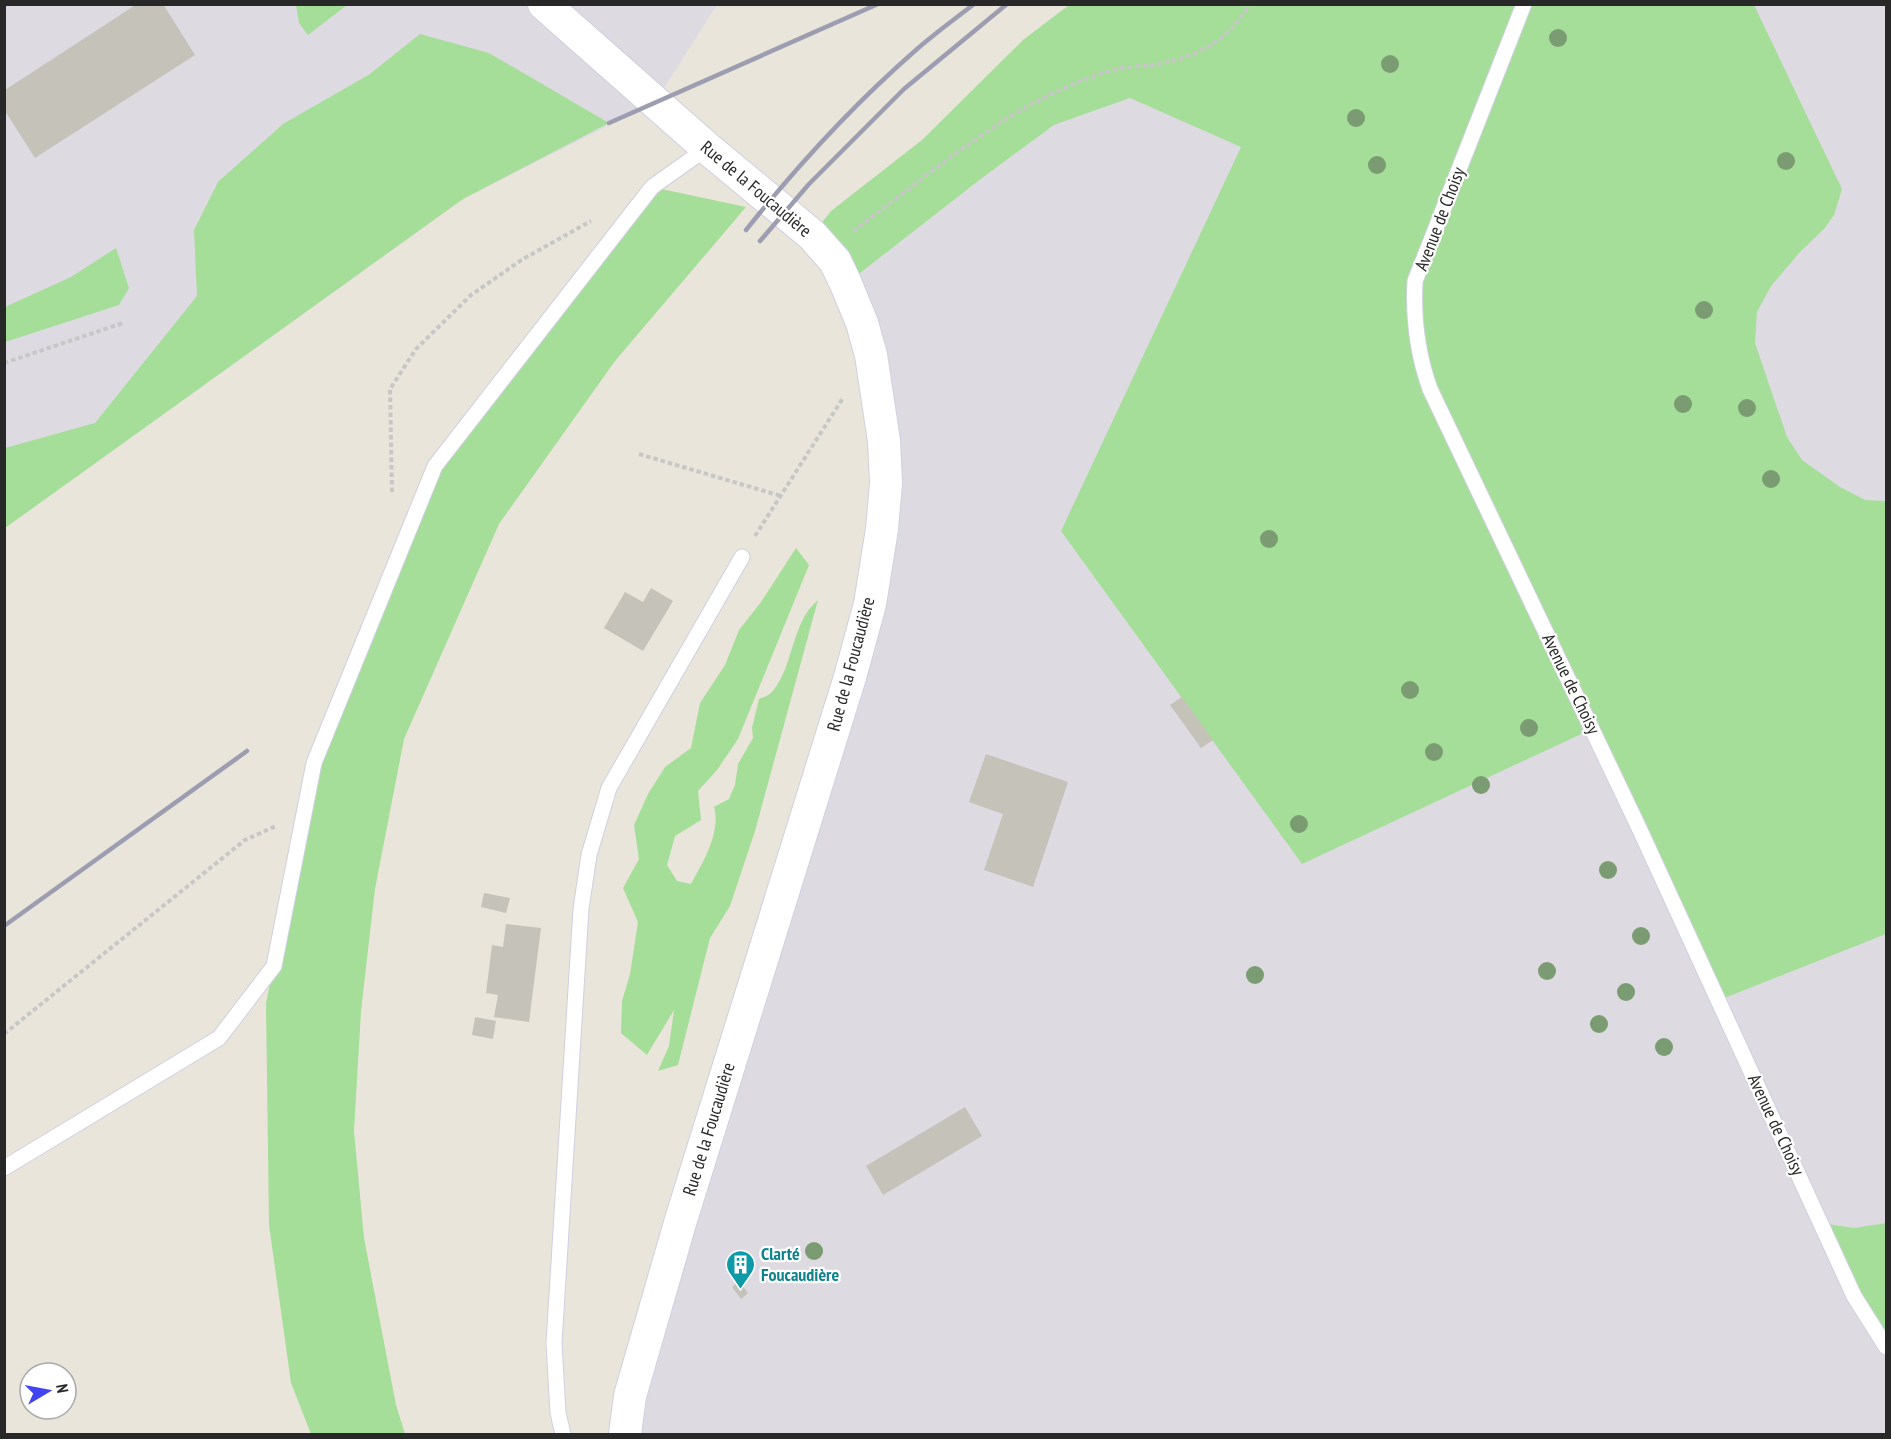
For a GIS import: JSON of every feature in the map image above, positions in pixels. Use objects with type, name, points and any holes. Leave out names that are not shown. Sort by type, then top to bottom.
[{"type":"street","name":"Rue de la Foucaudière","points":[[544,4],[707,148],[812,235],[835,261],[862,323],[871,355],[884,441],[886,483],[882,529],[870,604],[850,677],[680,1222],[630,1396],[625,1434]]},
{"type":"lane","name":"Avenue de Choisy","points":[[1524,4],[1415,281],[1416,339],[1421,364],[1430,389],[1644,839],[1854,1296],[1887,1347]]},
{"type":"lane","points":[[4,1168],[219,1038],[274,966],[314,763],[435,466],[652,187],[707,148]]},
{"type":"lane","points":[[563,1434],[558,1413],[554,1343],[581,909],[589,855],[609,788],[742,557]]},
{"type":"path","points":[[826,251],[987,131],[1023,107],[1118,69],[1190,57],[1213,44],[1237,24],[1250,4]]},
{"type":"path","points":[[392,492],[390,390],[416,349],[471,295],[523,259],[596,218]]},
{"type":"path","points":[[4,363],[123,323]]},
{"type":"path","points":[[742,557],[871,355]]},
{"type":"path","points":[[639,454],[781,496]]},
{"type":"path","points":[[4,1034],[245,840],[304,813]]},
{"type":"shaded area","points":[[4,5],[717,5],[655,102],[463,199],[5,528]]},
{"type":"shaded area","points":[[1314,5],[1886,5],[1886,1434],[625,1434],[882,529],[846,284],[1054,125],[1130,98],[1242,147]]},
{"type":"green space","points":[[296,4],[347,5],[308,35],[299,23]]},
{"type":"green space","points":[[1069,5],[1754,5],[1842,189],[1834,215],[1824,229],[1800,252],[1771,286],[1757,312],[1755,343],[1787,437],[1802,460],[1840,487],[1865,500],[1886,501],[1886,934],[1719,1000],[1592,729],[1302,864],[1061,531],[1241,147],[1130,98],[1054,125],[846,284],[812,235],[831,211],[922,140],[1023,40]]},
{"type":"green space","points":[[420,34],[489,53],[609,123],[463,199],[5,528],[5,448],[95,423],[197,296],[194,230],[218,182],[283,124],[370,74]]},
{"type":"green space","points":[[652,187],[746,207],[615,361],[499,524],[404,739],[375,889],[361,1011],[354,1131],[364,1238],[396,1405],[405,1434],[311,1434],[291,1383],[269,1225],[266,1003],[314,763],[435,466]]},
{"type":"green space","points":[[116,248],[129,288],[119,305],[5,342],[5,307],[71,277]]},
{"type":"green space","points":[[796,548],[809,565],[738,739],[717,770],[698,791],[701,820],[675,836],[667,865],[677,881],[691,884],[713,837],[716,817],[714,807],[729,799],[735,785],[738,764],[753,738],[752,728],[759,699],[771,693],[779,682],[797,632],[809,609],[818,600],[755,831],[730,906],[710,938],[678,1065],[658,1071],[669,1046],[674,1010],[647,1055],[621,1033],[622,1001],[630,974],[638,922],[623,888],[639,859],[634,825],[648,794],[665,767],[691,748],[700,703],[725,665],[739,630],[761,602]]},
{"type":"green space","points":[[1821,1223],[1854,1228],[1886,1223],[1886,1347]]},
{"type":"building","points":[[137,4],[163,4],[195,55],[35,158],[5,111],[5,90]]},
{"type":"building","points":[[651,588],[673,601],[643,651],[604,628],[625,592],[643,602]]},
{"type":"building","points":[[1182,697],[1213,740],[1201,748],[1170,705]]},
{"type":"building","points":[[986,754],[1068,782],[1033,887],[984,870],[1003,814],[969,802]]},
{"type":"building","points":[[484,893],[510,898],[506,913],[481,907]]},
{"type":"building","points":[[506,924],[541,928],[529,1022],[494,1017],[498,995],[486,993],[492,945],[503,947]]},
{"type":"building","points":[[475,1017],[496,1021],[493,1039],[472,1035]]},
{"type":"building","points":[[965,1107],[982,1136],[883,1195],[866,1166]]},
{"type":"building","name":"Clarté Foucaudière","points":[[739,1281],[748,1293],[741,1299],[732,1287]]},
{"type":"railway","points":[[609,123],[878,4]]},
{"type":"railway","points":[[746,230],[806,159],[871,92],[923,44],[974,4]]},
{"type":"railway","points":[[760,241],[809,184],[904,89],[1007,4]]},
{"type":"railway","points":[[4,926],[247,751]]},
{"type":"place","name":"Clarté Foucaudière","points":[[740,1290]]}]
